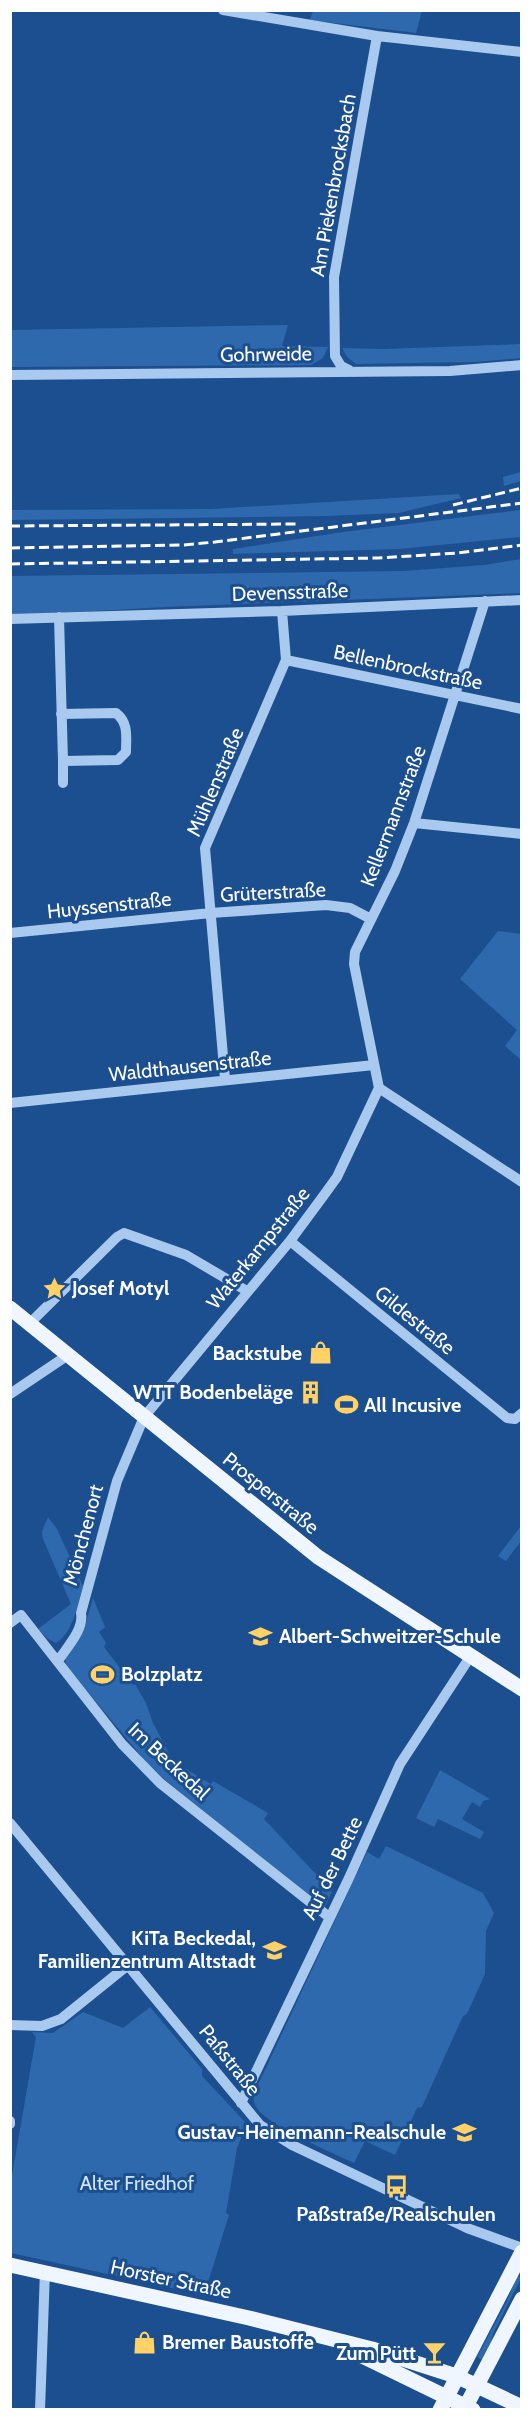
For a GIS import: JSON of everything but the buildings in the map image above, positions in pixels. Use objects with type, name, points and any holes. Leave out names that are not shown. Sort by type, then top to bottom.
[{"type":"main road","name":"Prosperstraße","points":[[10,1308],[318,1557],[522,1689]]},
{"type":"main road","points":[[443,2403],[522,2250]]},
{"type":"main road","name":"Horster Straße","points":[[10,2265],[45,2271],[372,2349],[456,2376],[522,2407]]},
{"type":"main road","points":[[468,2409],[475,2386],[522,2299]]},
{"type":"main road","name":"Horster Straße","points":[[322,2337],[443,2403],[468,2409]]},
{"type":"street","points":[[223,10],[377,36],[522,52]]},
{"type":"street","name":"Am Piekenbrocksbach","points":[[350,370],[341,366],[335,356],[334,277],[377,36]]},
{"type":"street","name":"Gohrweide","points":[[10,375],[350,370],[450,371],[522,365]]},
{"type":"street","name":"Devensstraße","points":[[10,619],[282,611],[522,600]]},
{"type":"street","name":"Kellermannstraße","points":[[379,1088],[354,958],[370,918],[395,871],[414,823],[484,601]]},
{"type":"street","name":"Mühlenstraße","points":[[225,1079],[205,848],[286,660],[282,611]]},
{"type":"street","points":[[59,617],[63,783]]},
{"type":"street","name":"Bellenbrockstraße","points":[[286,660],[522,709]]},
{"type":"street","points":[[61,714],[116,713],[123,718],[126,726],[126,752],[118,760],[63,761]]},
{"type":"street","points":[[414,823],[522,834]]},
{"type":"street","name":"Grüterstraße","points":[[211,913],[326,905],[350,908],[370,918]]},
{"type":"street","name":"Huyssenstraße","points":[[10,933],[211,913]]},
{"type":"street","name":"Waldthausenstraße","points":[[10,1103],[374,1065]]},
{"type":"street","points":[[379,1088],[522,1182]]},
{"type":"street","name":"Waterkampstraße","points":[[144,1418],[290,1241],[336,1177],[379,1088]]},
{"type":"street","points":[[30,1323],[117,1237],[124,1233],[186,1255],[247,1291]]},
{"type":"street","name":"Gildestraße","points":[[290,1241],[501,1413],[512,1420],[520,1415]]},
{"type":"street","points":[[10,1395],[68,1355]]},
{"type":"street","name":"Mönchenort","points":[[58,1661],[76,1635],[82,1620],[81,1613],[117,1481],[144,1418]]},
{"type":"street","name":"Im Beckedal","points":[[10,1623],[21,1615],[122,1744],[160,1783],[329,1917]]},
{"type":"street","name":"Auf der Bette","points":[[241,2103],[400,1764],[470,1657]]},
{"type":"street","name":"Paßstraße","points":[[10,1823],[260,2125],[292,2145],[467,2228],[522,2250]]},
{"type":"street","points":[[10,2025],[42,2026],[61,2019],[128,1965]]},
{"type":"street","points":[[40,2409],[45,2271]]},
{"type":"green space","points":[[313,11],[422,11],[416,33],[310,20]]},
{"type":"green space","points":[[288,325],[282,346],[328,347],[323,358],[311,365],[11,367],[11,330]]},
{"type":"green space","points":[[521,344],[521,358],[475,362],[356,364],[347,357],[342,348],[383,349]]},
{"type":"green space","points":[[521,472],[521,481],[504,486],[503,477]]},
{"type":"green space","points":[[459,494],[461,498],[399,513],[11,520],[11,510],[211,509]]},
{"type":"green space","points":[[521,510],[521,537],[400,549],[233,554],[233,549],[343,532]]},
{"type":"green space","points":[[521,559],[522,593],[165,607],[11,616],[10,576],[404,571],[484,565]]},
{"type":"green space","points":[[498,931],[521,934],[521,1060],[505,1046],[517,1030],[460,979]]},
{"type":"green space","points":[[48,1517],[57,1529],[83,1586],[71,1625],[56,1643],[38,1629],[71,1604],[43,1539],[42,1531]]},
{"type":"green space","points":[[521,1526],[521,1541],[506,1561],[498,1556]]},
{"type":"green space","points":[[93,1598],[105,1627],[99,1632],[106,1643],[104,1647],[133,1685],[135,1684],[173,1761],[211,1784],[213,1781],[268,1813],[264,1819],[332,1891],[326,1905],[319,1904],[166,1781],[147,1763],[67,1667],[65,1659],[85,1626]]},
{"type":"green space","points":[[440,1770],[490,1799],[483,1801],[480,1807],[472,1802],[462,1819],[484,1832],[480,1839],[438,1819],[434,1827],[416,1818]]},
{"type":"green space","points":[[386,1846],[483,1893],[494,1913],[486,1931],[485,1974],[467,2014],[463,2016],[422,2107],[417,2108],[395,2155],[365,2141],[354,2163],[282,2128],[259,2110],[254,2099],[256,2089],[367,1852],[379,1859]]},
{"type":"green space","name":"Alter Friedhof","points":[[150,2007],[202,2069],[202,2076],[247,2124],[237,2148],[226,2213],[229,2215],[204,2295],[11,2253],[11,2181],[36,2037],[32,2032],[53,2033],[83,2012],[123,2028]]},
{"type":"green space","points":[[516,2275],[521,2278],[493,2334],[489,2352],[484,2361],[477,2357],[508,2299]]},
{"type":"railway","points":[[453,505],[522,488]]},
{"type":"railway","points":[[10,548],[183,545],[522,503]]},
{"type":"railway","points":[[10,526],[298,524]]},
{"type":"railway","points":[[10,564],[378,558],[458,553],[522,545]]},
{"type":"place","name":"Josef Motyl","points":[[54,1288]]},
{"type":"place","name":"Backstube","points":[[320,1353]]},
{"type":"place","name":"WTT Bodenbeläge","points":[[311,1392]]},
{"type":"place","name":"All Incusive","points":[[346,1405]]},
{"type":"place","name":"Albert-Schweitzer-Schule","points":[[261,1636]]},
{"type":"place","name":"Bolzplatz","points":[[103,1674]]},
{"type":"place","name":"KiTa Beckedal, Familienzentrum Altstadt","points":[[274,1950]]},
{"type":"place","name":"Gustav-Heinemann-Realschule","points":[[464,2132]]},
{"type":"place","name":"Paßstraße/Realschulen","points":[[396,2186]]},
{"type":"place","name":"Bremer Baustoffe","points":[[144,2342]]},
{"type":"place","name":"Zum Pütt","points":[[434,2353]]}]
